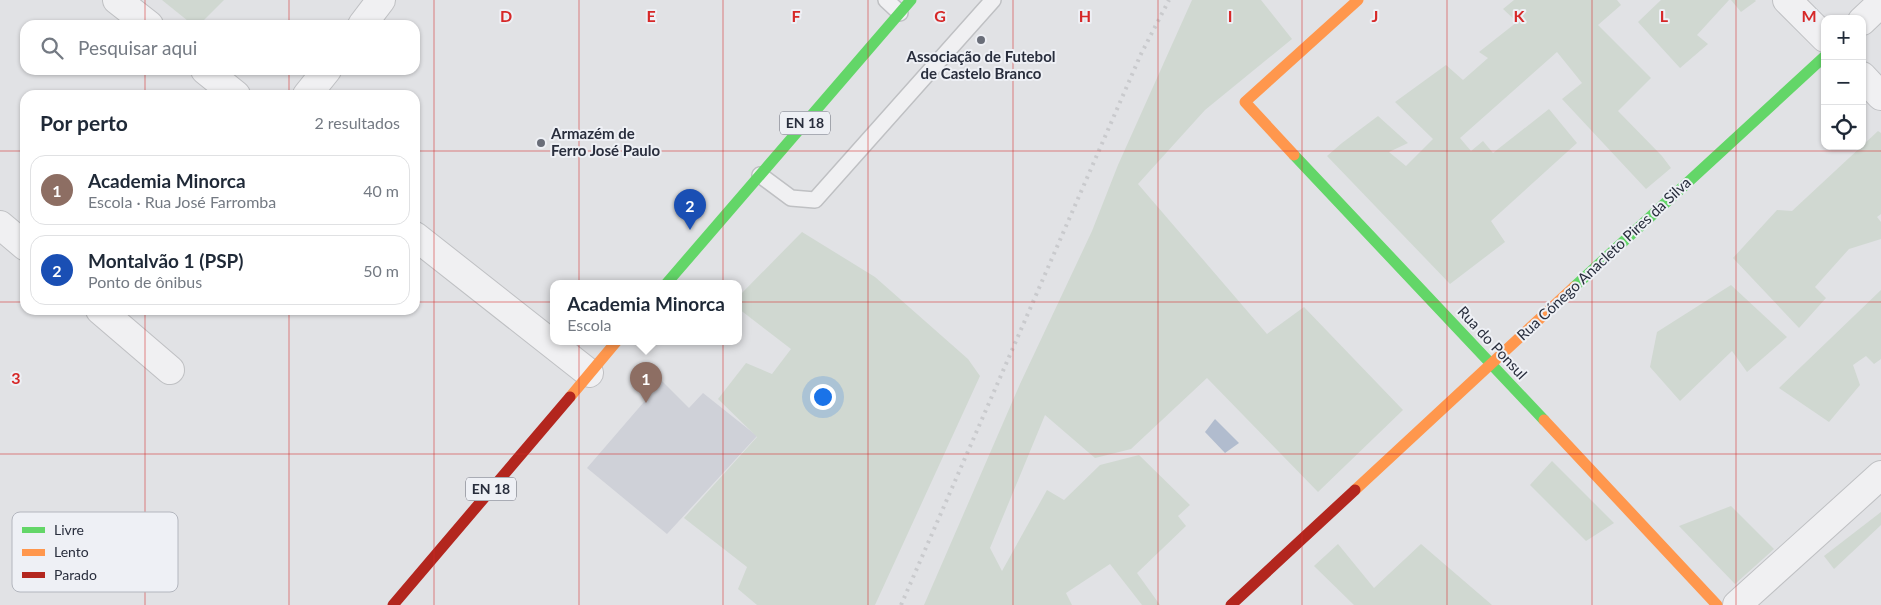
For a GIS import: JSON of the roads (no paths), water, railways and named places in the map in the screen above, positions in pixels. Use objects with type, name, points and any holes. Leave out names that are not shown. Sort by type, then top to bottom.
[{"type":"street","points":[[117,0],[143,20]]},
{"type":"street","points":[[366,20],[381,0]]},
{"type":"street","name":"EN 18","points":[[669,280],[911,0]]},
{"type":"street","name":"Rua do Ponsul","points":[[1358,0],[1245,102],[1717,605]]},
{"type":"street","points":[[1788,0],[1821,34]]},
{"type":"street","points":[[1866,17],[1881,3]]},
{"type":"street","name":"Rua Cónego Anacleto Pires da Silva","points":[[1231,605],[1821,60]]},
{"type":"street","points":[[211,75],[230,90]]},
{"type":"street","points":[[311,90],[323,75]]},
{"type":"street","points":[[1866,80],[1881,96]]},
{"type":"street","points":[[0,225],[20,242]]},
{"type":"street","points":[[420,240],[550,342]]},
{"type":"street","points":[[106,315],[170,370]]},
{"type":"street","points":[[553,345],[589,373]]},
{"type":"street","name":"EN 18","points":[[393,605],[613,345]]},
{"type":"street","points":[[1737,605],[1881,475]]},
{"type":"lane","points":[[886,0],[900,13]]},
{"type":"lane","points":[[760,174],[791,198],[815,200],[993,0]]},
{"type":"water","points":[[1215,419],[1239,443],[1225,453],[1205,432]]},
{"type":"railway","points":[[901,605],[1141,54],[1169,0]]},
{"type":"place","name":"Associação de Futebol de Castelo Branco","points":[[981,40]]},
{"type":"place","name":"Armazém de Ferro José Paulo","points":[[541,143]]},
{"type":"place","name":"Montalvão 1 (PSP)","points":[[690,230]]},
{"type":"place","name":"Academia Minorca","points":[[646,403]]}]
